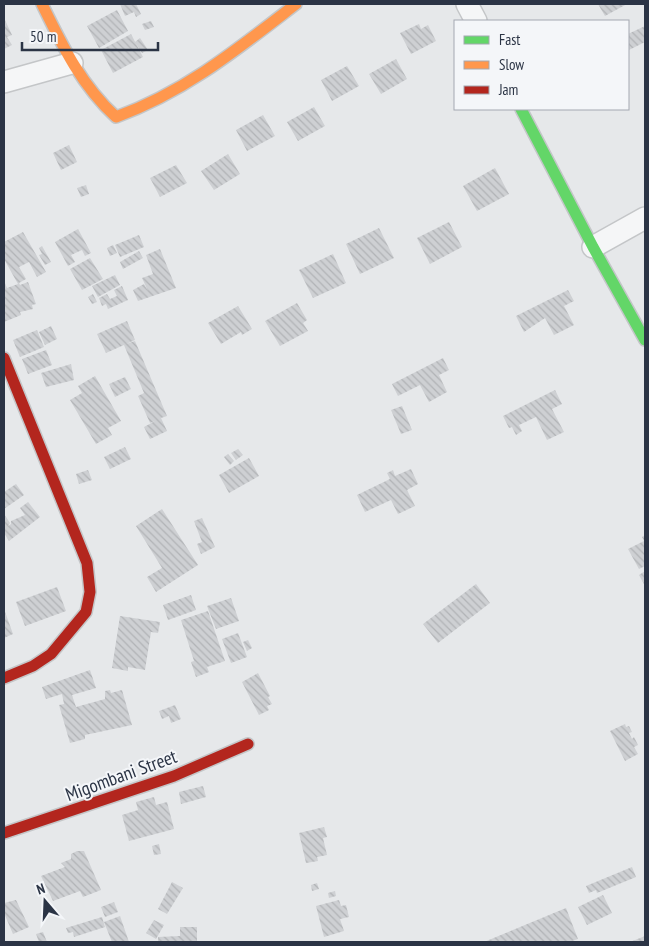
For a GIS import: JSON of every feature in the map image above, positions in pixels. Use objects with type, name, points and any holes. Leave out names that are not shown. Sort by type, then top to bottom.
[{"type":"street","points":[[42,4],[72,63],[100,104],[116,117],[157,102],[186,86],[296,4]]},
{"type":"street","points":[[467,4],[475,20]]},
{"type":"street","points":[[4,82],[72,63]]},
{"type":"street","points":[[522,110],[645,340]]},
{"type":"street","points":[[593,246],[645,218]]},
{"type":"street","points":[[4,358],[87,563],[90,592],[86,612],[51,654],[33,666],[4,678]]},
{"type":"street","name":"Migombani Street","points":[[4,833],[174,776],[248,744]]},
{"type":"building","points":[[120,4],[136,4],[141,14],[136,17],[134,12],[125,16]]},
{"type":"building","points":[[598,4],[627,4],[605,16]]},
{"type":"building","points":[[117,10],[128,31],[99,48],[87,26]]},
{"type":"building","points":[[4,18],[12,35],[7,37],[12,45],[4,49]]},
{"type":"building","points":[[151,21],[154,27],[145,30],[142,24]]},
{"type":"building","points":[[419,24],[421,29],[428,25],[436,41],[411,54],[400,33]]},
{"type":"building","points":[[645,26],[645,42],[629,50],[629,34]]},
{"type":"building","points":[[131,34],[143,57],[113,73],[101,50]]},
{"type":"building","points":[[140,38],[148,50],[142,53],[135,42]]},
{"type":"building","points":[[396,59],[407,79],[381,94],[369,74]]},
{"type":"building","points":[[347,66],[359,86],[332,101],[321,80]]},
{"type":"building","points":[[314,107],[325,126],[298,141],[287,122]]},
{"type":"building","points":[[263,115],[275,136],[247,151],[236,130]]},
{"type":"building","points":[[69,145],[77,162],[61,170],[53,153]]},
{"type":"building","points":[[228,154],[240,174],[214,190],[201,171]]},
{"type":"building","points":[[176,165],[187,183],[160,197],[150,178]]},
{"type":"building","points":[[495,168],[509,194],[477,211],[463,186]]},
{"type":"building","points":[[86,185],[89,194],[81,197],[77,188]]},
{"type":"building","points":[[449,222],[462,247],[430,264],[417,238]]},
{"type":"building","points":[[379,228],[394,258],[360,274],[346,244]]},
{"type":"building","points":[[78,229],[91,253],[85,256],[82,250],[71,255],[75,262],[68,266],[55,242]]},
{"type":"building","points":[[23,232],[46,272],[37,277],[29,262],[19,267],[26,279],[19,283],[20,285],[28,282],[36,304],[32,305],[33,309],[20,312],[21,315],[4,322],[4,281],[7,288],[18,284],[4,259],[4,242]]},
{"type":"building","points":[[139,235],[144,247],[120,257],[115,245]]},
{"type":"building","points":[[113,245],[117,253],[110,256],[107,248]]},
{"type":"building","points":[[42,246],[51,262],[45,265],[39,255],[42,254],[39,248]]},
{"type":"building","points":[[160,249],[176,288],[138,301],[133,290],[144,284],[148,291],[142,278],[153,274],[146,255]]},
{"type":"building","points":[[139,251],[143,258],[123,269],[120,262]]},
{"type":"building","points":[[333,254],[346,283],[313,298],[299,270]]},
{"type":"building","points":[[90,258],[103,279],[82,290],[70,269]]},
{"type":"building","points":[[115,275],[120,285],[98,297],[92,286]]},
{"type":"building","points":[[122,286],[128,300],[108,309],[106,304],[102,306],[99,298],[107,294],[110,299],[117,296],[114,290]]},
{"type":"building","points":[[568,290],[574,301],[564,306],[574,325],[554,335],[545,318],[524,332],[516,316]]},
{"type":"building","points":[[93,294],[97,302],[92,304],[88,297]]},
{"type":"building","points":[[297,303],[307,320],[303,323],[308,331],[280,346],[265,321]]},
{"type":"building","points":[[238,306],[252,329],[242,335],[241,332],[221,344],[208,323]]},
{"type":"building","points":[[127,321],[135,340],[126,344],[135,341],[167,416],[161,418],[167,431],[150,439],[144,427],[155,421],[150,423],[138,396],[144,393],[124,345],[106,353],[97,334]]},
{"type":"building","points":[[51,326],[57,339],[45,345],[39,332]]},
{"type":"building","points":[[37,330],[44,347],[20,357],[13,340]]},
{"type":"building","points":[[46,350],[52,365],[28,374],[22,359]]},
{"type":"building","points":[[443,358],[449,370],[439,375],[447,392],[429,402],[420,385],[398,396],[392,384]]},
{"type":"building","points":[[71,364],[74,380],[46,387],[41,373]]},
{"type":"building","points":[[95,376],[121,421],[108,428],[112,435],[96,444],[70,400],[82,393],[78,386]]},
{"type":"building","points":[[125,377],[131,389],[115,397],[109,384]]},
{"type":"building","points":[[555,390],[562,404],[552,409],[564,432],[547,440],[536,417],[519,425],[522,431],[516,435],[512,427],[509,428],[503,416]]},
{"type":"building","points":[[402,406],[412,430],[401,434],[391,410]]},
{"type":"building","points":[[125,447],[131,459],[110,469],[104,457]]},
{"type":"building","points":[[238,449],[243,455],[236,460],[231,453]]},
{"type":"building","points":[[228,454],[234,461],[230,465],[224,457]]},
{"type":"building","points":[[249,458],[259,476],[229,493],[219,475]]},
{"type":"building","points":[[411,469],[418,484],[407,490],[415,506],[398,514],[391,500],[365,512],[357,495],[390,479],[387,473],[393,470],[395,476]]},
{"type":"building","points":[[88,470],[92,480],[79,484],[76,474]]},
{"type":"building","points":[[16,484],[24,495],[4,509],[4,492]]},
{"type":"building","points":[[28,502],[40,517],[9,541],[4,533],[4,514],[10,523],[8,526],[11,524],[11,521],[25,515],[20,508]]},
{"type":"building","points":[[162,509],[198,565],[156,592],[147,577],[162,568],[136,526]]},
{"type":"building","points":[[202,518],[215,547],[201,554],[197,544],[202,542],[194,521]]},
{"type":"building","points":[[645,535],[645,566],[639,569],[628,549],[644,541],[642,537]]},
{"type":"building","points":[[645,571],[645,586],[639,575]]},
{"type":"building","points":[[476,584],[490,603],[438,643],[423,624]]},
{"type":"building","points":[[57,587],[66,611],[25,626],[16,602]]},
{"type":"building","points":[[191,595],[196,610],[168,620],[163,605]]},
{"type":"building","points":[[231,598],[239,621],[216,629],[207,606]]},
{"type":"building","points":[[4,609],[13,634],[4,638]]},
{"type":"building","points":[[208,611],[225,661],[207,667],[209,672],[196,677],[191,662],[194,661],[181,620]]},
{"type":"building","points":[[120,616],[160,622],[158,633],[151,632],[145,670],[128,667],[128,671],[112,668]]},
{"type":"building","points":[[238,633],[247,657],[231,663],[222,639]]},
{"type":"building","points":[[248,640],[252,648],[247,651],[243,642]]},
{"type":"building","points":[[90,670],[96,688],[72,695],[76,707],[105,699],[105,691],[110,690],[111,693],[122,690],[132,725],[85,735],[85,739],[70,743],[59,705],[64,704],[62,694],[46,699],[42,687]]},
{"type":"building","points":[[258,673],[272,704],[267,706],[269,710],[259,715],[242,682]]},
{"type":"building","points":[[175,705],[181,719],[171,723],[169,716],[162,719],[159,711]]},
{"type":"building","points":[[625,724],[626,727],[629,726],[632,732],[629,733],[632,739],[634,737],[638,745],[634,747],[638,754],[625,761],[610,731]]},
{"type":"building","points":[[203,786],[206,797],[181,804],[179,792]]},
{"type":"building","points":[[154,797],[156,805],[167,802],[174,829],[129,841],[122,815],[138,810],[136,802]]},
{"type":"building","points":[[324,827],[327,837],[323,838],[327,855],[317,857],[318,861],[306,863],[299,833]]},
{"type":"building","points":[[159,844],[161,854],[154,855],[152,846]]},
{"type":"building","points":[[77,851],[84,851],[101,890],[83,897],[80,891],[53,901],[41,876],[65,867],[61,863],[71,859],[71,854]]},
{"type":"building","points":[[632,867],[636,877],[597,893],[596,890],[589,893],[586,886]]},
{"type":"building","points":[[172,882],[183,888],[167,914],[158,909]]},
{"type":"building","points":[[317,883],[319,889],[312,891],[311,885]]},
{"type":"building","points":[[335,891],[336,896],[329,898],[328,893]]},
{"type":"building","points":[[603,895],[612,913],[587,925],[578,907]]},
{"type":"building","points":[[16,900],[29,927],[13,934],[4,913],[4,903]]},
{"type":"building","points":[[339,900],[341,906],[346,905],[349,917],[340,919],[344,931],[324,937],[316,906]]},
{"type":"building","points":[[114,902],[118,912],[105,917],[101,907]]},
{"type":"building","points":[[566,908],[578,939],[569,942],[484,942]]},
{"type":"building","points":[[120,916],[129,942],[112,942],[104,922]]},
{"type":"building","points":[[102,917],[105,927],[74,937],[73,932],[68,933],[66,928]]},
{"type":"building","points":[[154,920],[164,925],[156,939],[146,933]]},
{"type":"building","points":[[180,927],[197,927],[197,942],[158,942],[158,937],[180,936]]},
{"type":"building","points":[[43,932],[47,942],[39,942],[36,934]]},
{"type":"building","points":[[645,936],[645,942],[630,942]]},
{"type":"traffic: fast","points":[[522,110],[593,247],[645,340]]},
{"type":"traffic: slow","points":[[42,4],[82,78],[92,92],[116,117],[141,107],[188,82],[210,68],[296,4]]},
{"type":"traffic: jam","points":[[4,358],[87,563],[90,592],[86,612],[51,654],[33,666],[4,678]]},
{"type":"traffic: jam","points":[[4,833],[174,776],[248,744]]}]
